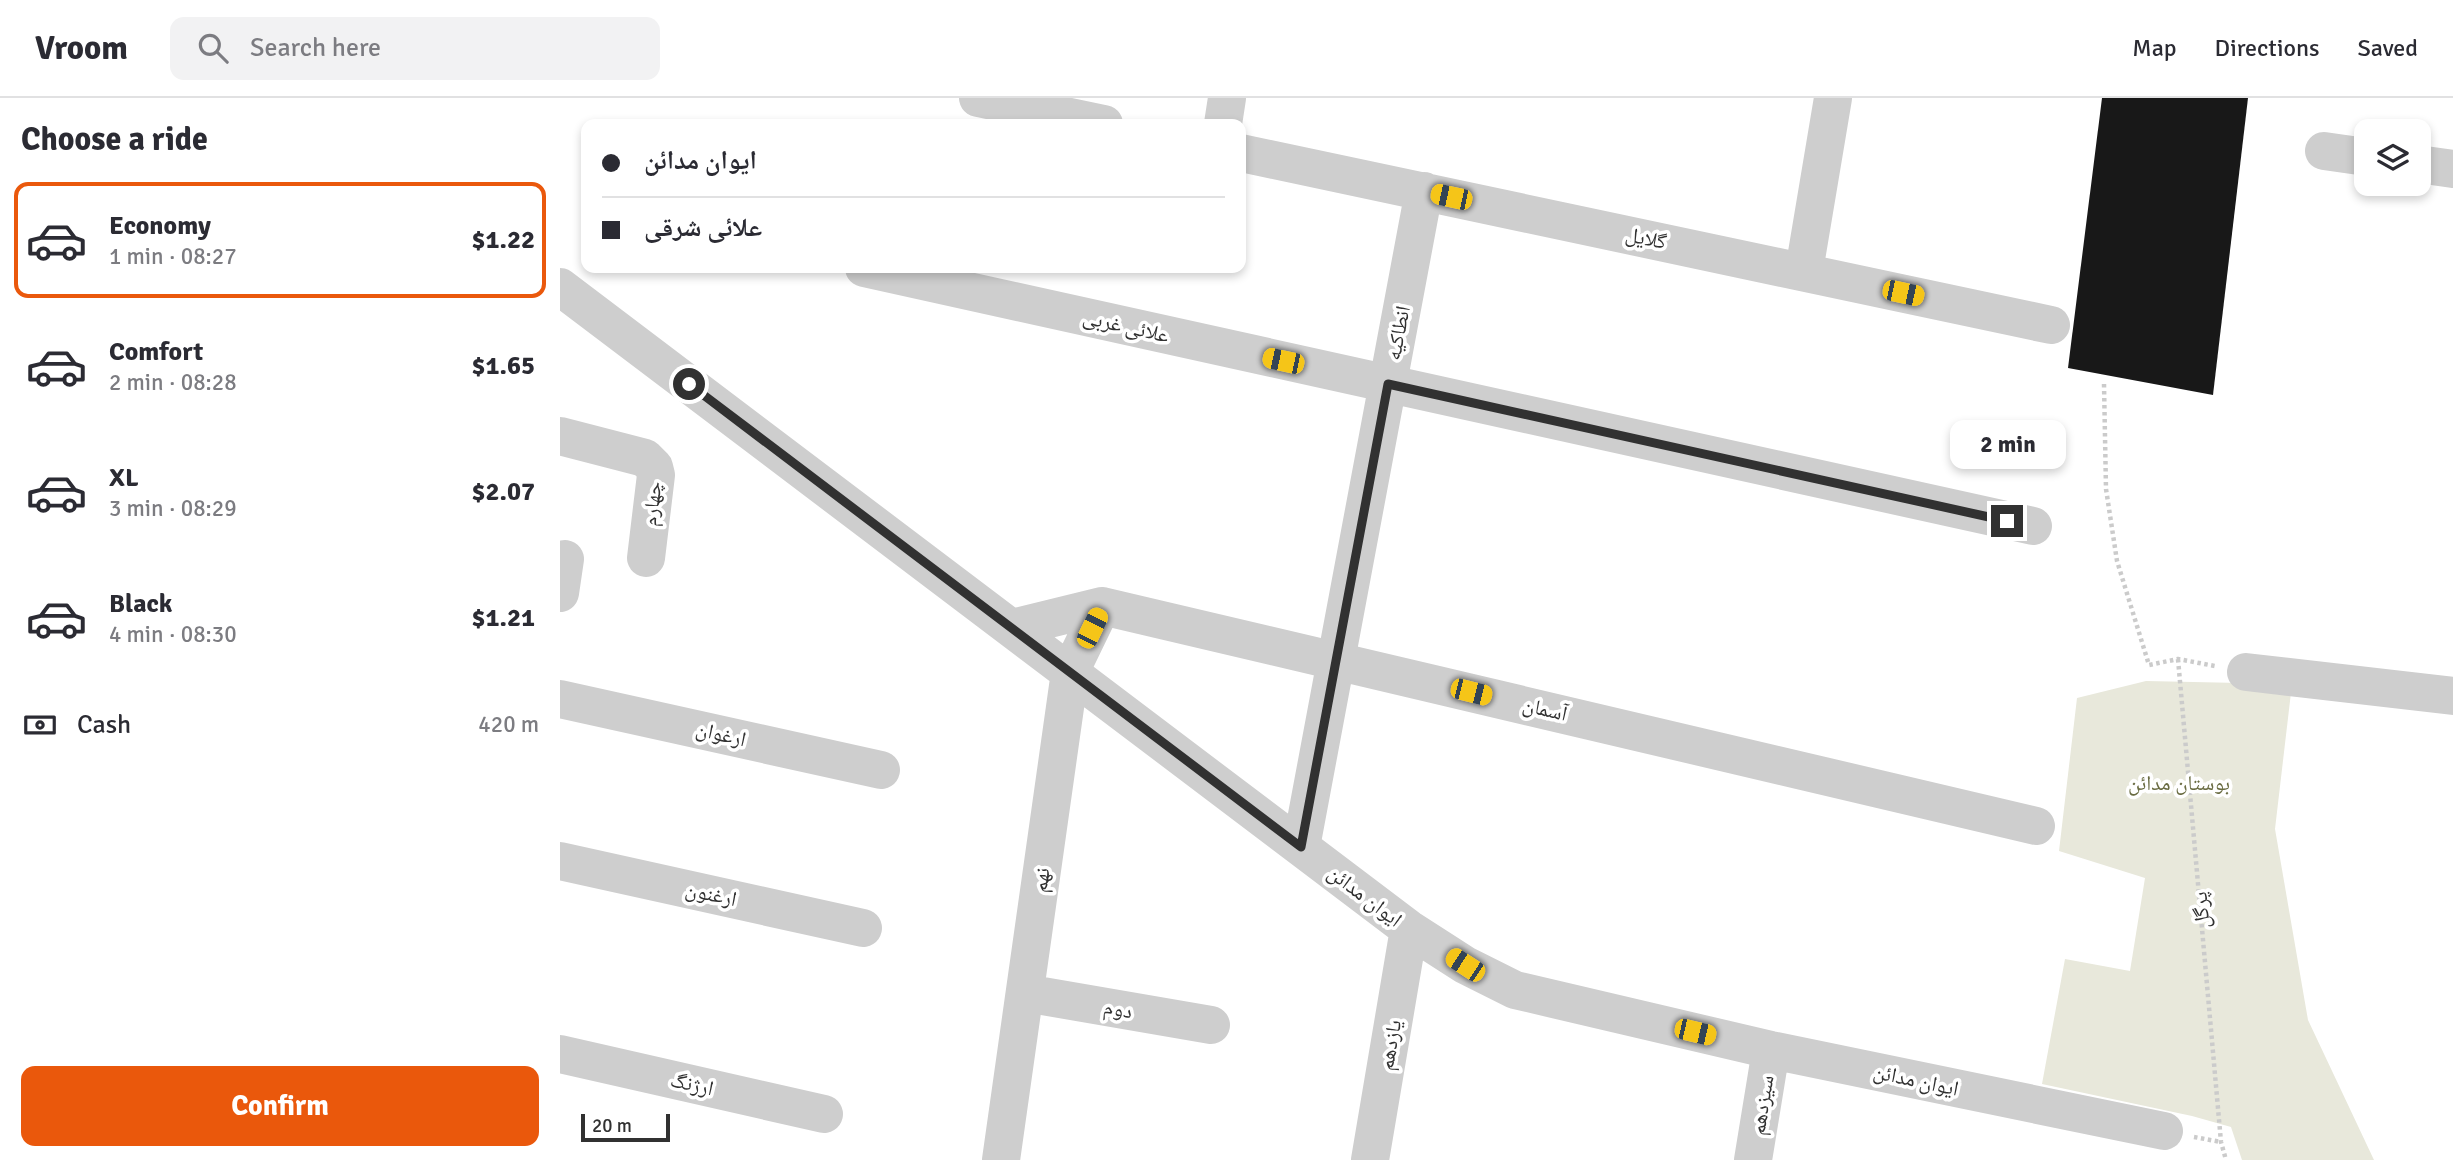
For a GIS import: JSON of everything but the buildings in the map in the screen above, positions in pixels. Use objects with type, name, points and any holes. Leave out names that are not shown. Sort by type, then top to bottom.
[{"type":"street","points":[[978,98],[1080,119]]},
{"type":"street","points":[[1224,119],[1227,98]]},
{"type":"street","points":[[1804,271],[1833,98]]},
{"type":"street","points":[[2324,151],[2354,155]]},
{"type":"street","name":"گلایل","points":[[1246,154],[1804,271],[2051,326]]},
{"type":"street","points":[[2431,166],[2453,169]]},
{"type":"street","name":"انطاکیه","points":[[1301,847],[1424,191]]},
{"type":"street","name":"علائی غربی","points":[[887,273],[2034,527]]},
{"type":"street","name":"ایوان مدائن","points":[[560,287],[1409,929],[1465,965],[1515,990],[1771,1050],[2164,1130]]},
{"type":"street","name":"چهارم","points":[[560,436],[645,458],[653,467],[656,475],[646,558]]},
{"type":"street","name":"آسمان","points":[[1012,628],[1102,606],[2036,826]]},
{"type":"street","name":"نهم","points":[[1001,1160],[1070,672],[1102,606]]},
{"type":"street","points":[[2246,672],[2453,696]]},
{"type":"street","name":"ارغوان","points":[[560,699],[881,770]]},
{"type":"street","name":"ارغنون","points":[[560,861],[863,928]]},
{"type":"street","name":"یازدهم","points":[[1370,1160],[1409,929]]},
{"type":"street","name":"دوم","points":[[1025,993],[1211,1025]]},
{"type":"street","name":"سیزدهم","points":[[1753,1160],[1771,1050]]},
{"type":"street","name":"ارژنگ","points":[[560,1054],[824,1114]]},
{"type":"path","points":[[2104,384],[2106,489],[2117,561],[2149,665],[2178,659],[2246,672]]},
{"type":"path","name":"پرگل","points":[[2178,659],[2221,1142],[2227,1160]]},
{"type":"green space","name":"بوستان مدائن","points":[[2146,681],[2292,684],[2275,829],[2308,1020],[2374,1160],[2242,1160],[2231,1127],[2042,1084],[2065,959],[2130,971],[2145,878],[2059,851],[2077,698]]},
{"type":"route","points":[[689,384],[1301,847],[1388,384],[2007,521]]}]
